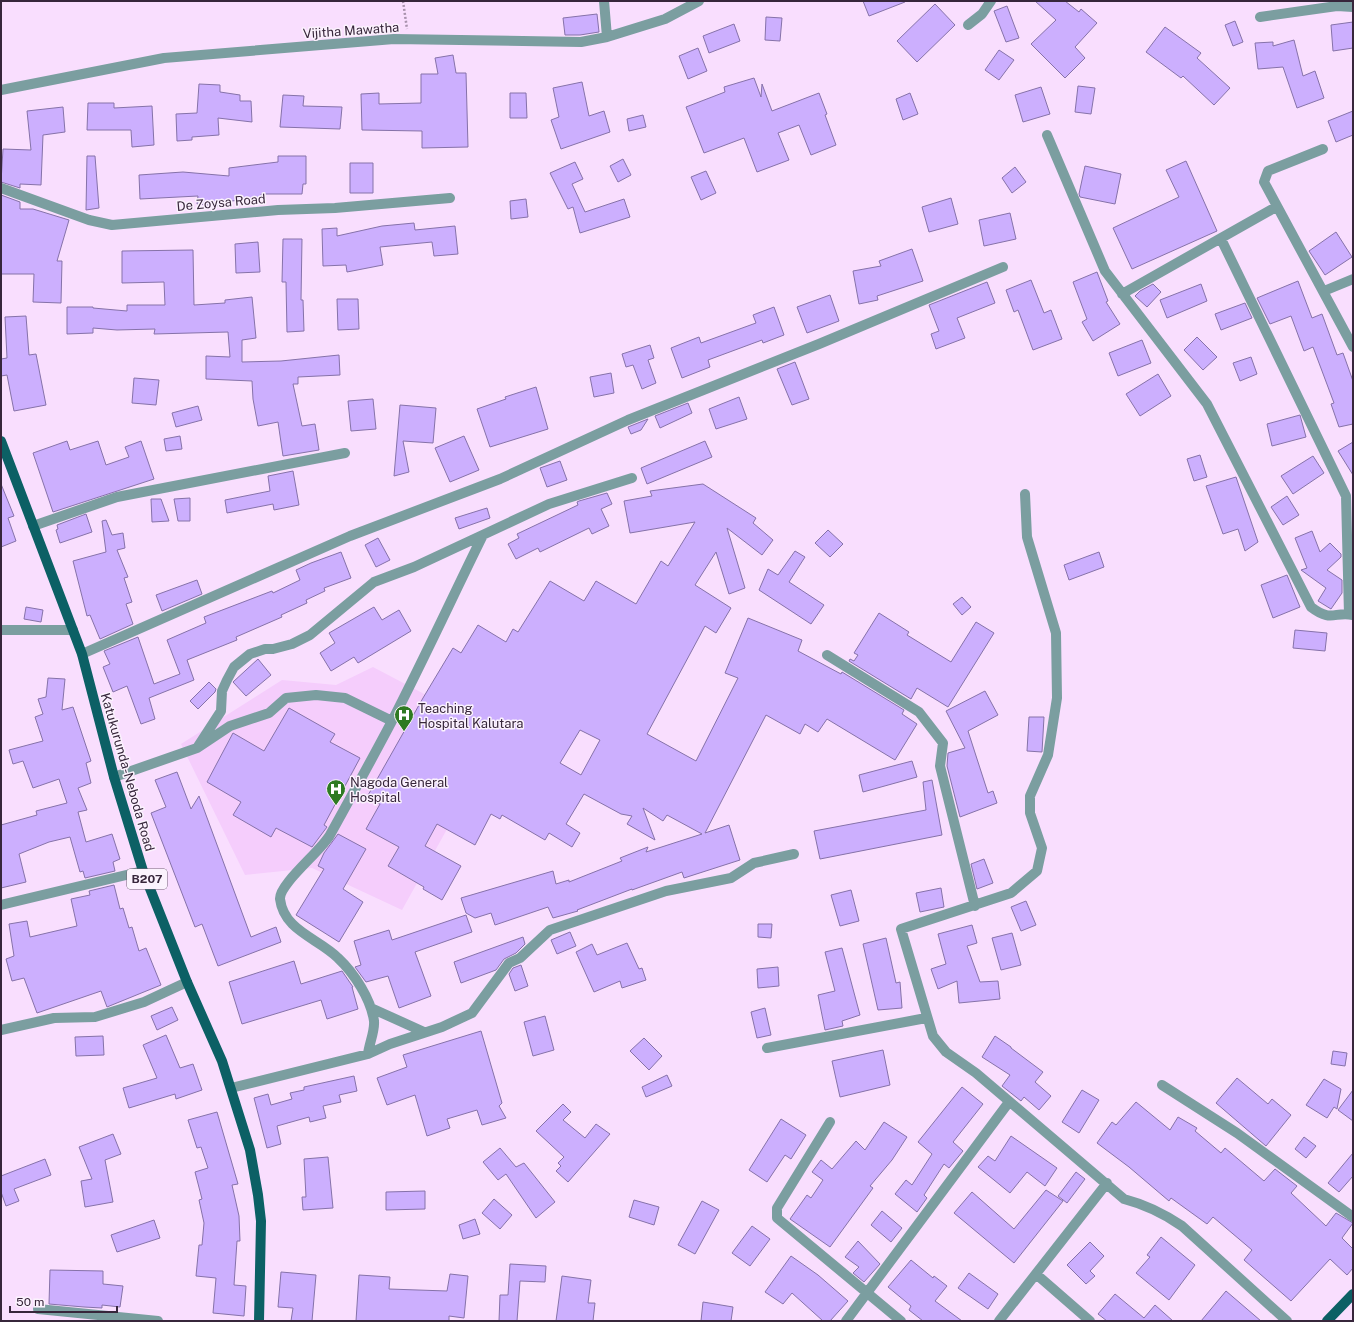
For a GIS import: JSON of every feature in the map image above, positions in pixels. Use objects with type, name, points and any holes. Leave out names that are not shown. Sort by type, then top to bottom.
[{"type":"main road","name":"Katukurunda-Neboda Road","points":[[1,441],[82,654],[114,777],[144,871],[188,982],[222,1061],[250,1150],[261,1221],[259,1321]]},
{"type":"main road","points":[[1327,1321],[1353,1294]]},
{"type":"street","points":[[604,1],[607,37]]},
{"type":"street","name":"Vijitha Mawatha","points":[[1,90],[164,58],[409,39],[581,42],[607,37],[665,19],[698,1]]},
{"type":"street","points":[[968,26],[982,14],[991,1]]},
{"type":"street","points":[[1260,17],[1337,6],[1353,6]]},
{"type":"street","points":[[1047,135],[1105,271],[1206,404],[1311,607],[1319,613],[1329,616],[1351,614],[1349,494],[1221,239]]},
{"type":"street","points":[[1323,149],[1268,172],[1264,182],[1276,207],[1353,347]]},
{"type":"street","name":"De Zoysa Road","points":[[1,188],[89,220],[112,225],[278,210],[335,208],[450,198]]},
{"type":"street","points":[[1122,294],[1276,207]]},
{"type":"street","points":[[82,654],[350,536],[500,480],[628,420],[819,344],[1003,267]]},
{"type":"street","points":[[1324,292],[1353,279]]},
{"type":"street","points":[[33,526],[116,497],[345,453]]},
{"type":"street","points":[[197,748],[221,711],[222,691],[234,667],[250,654],[292,644],[310,635],[374,582],[414,567],[482,537],[549,504],[632,478]]},
{"type":"street","points":[[1025,494],[1027,537],[1056,634],[1057,698],[1048,755],[1030,796],[1030,813],[1042,848],[1037,871],[1011,893],[901,929],[926,1018],[933,1036],[946,1052],[976,1073],[1107,1183],[1124,1200],[1154,1208],[1182,1226],[1287,1321]]},
{"type":"street","points":[[368,1054],[374,1022],[371,1008],[354,977],[338,957],[305,936],[292,924],[283,911],[280,897],[284,885],[326,842],[392,720],[482,537]]},
{"type":"street","points":[[1,630],[73,630]]},
{"type":"street","points":[[826,655],[919,712],[943,743],[940,766],[975,906]]},
{"type":"street","points":[[114,777],[197,748],[230,726],[269,713],[286,698],[316,695],[345,698],[392,720]]},
{"type":"street","points":[[231,1088],[368,1054],[390,1044],[442,1027],[472,1013],[509,963],[520,958],[550,930],[666,891],[731,878],[754,863],[794,854]]},
{"type":"street","points":[[1,905],[144,871]]},
{"type":"street","points":[[1,1030],[54,1018],[96,1017],[144,1002],[188,982]]},
{"type":"street","points":[[371,1008],[424,1032]]},
{"type":"street","points":[[768,1048],[926,1018]]},
{"type":"street","points":[[1162,1085],[1237,1133],[1353,1217]]},
{"type":"street","points":[[846,1321],[1009,1102]]},
{"type":"street","points":[[830,1122],[777,1208],[777,1218],[866,1294],[901,1321]]},
{"type":"street","points":[[999,1321],[1107,1183]]},
{"type":"street","points":[[1036,1274],[1090,1321]]},
{"type":"street","points":[[38,1309],[158,1321]]},
{"type":"path","points":[[403,1],[409,39]]},
{"type":"shaded area","name":"Nagoda General Hospital","points":[[373,667],[500,734],[402,910],[312,868],[245,875],[181,744],[282,680],[336,685]]},
{"type":"building","points":[[863,1],[905,1],[905,2],[869,16]]},
{"type":"building","points":[[1035,1],[1065,1],[1079,12],[1081,9],[1097,23],[1075,47],[1085,58],[1065,78],[1031,44],[1056,20]]},
{"type":"building","points":[[935,4],[955,25],[917,62],[897,41]]},
{"type":"building","points":[[1007,6],[1019,38],[1006,42],[994,11]]},
{"type":"building","points":[[597,14],[599,32],[580,35],[565,35],[563,18]]},
{"type":"building","points":[[766,17],[782,18],[780,41],[765,40]]},
{"type":"building","points":[[1235,21],[1243,42],[1233,46],[1225,25]]},
{"type":"building","points":[[1353,22],[1353,48],[1333,51],[1331,25]]},
{"type":"building","points":[[734,24],[740,41],[709,53],[703,36]]},
{"type":"building","points":[[1165,27],[1201,53],[1197,58],[1230,88],[1214,105],[1183,76],[1181,78],[1146,52]]},
{"type":"building","points":[[1294,40],[1303,76],[1315,71],[1324,98],[1297,108],[1283,67],[1258,69],[1255,43],[1273,42],[1273,46]]},
{"type":"building","points":[[698,48],[707,71],[688,79],[679,56]]},
{"type":"building","points":[[999,50],[1014,60],[999,80],[985,70]]},
{"type":"building","points":[[453,55],[456,73],[466,73],[468,147],[422,148],[422,131],[362,130],[361,94],[379,93],[379,104],[421,103],[421,74],[438,74],[435,58]]},
{"type":"building","points":[[754,78],[761,97],[762,84],[772,111],[819,93],[836,145],[811,155],[799,125],[778,133],[789,160],[757,172],[744,138],[704,153],[686,107],[725,92],[724,87]]},
{"type":"building","points":[[582,82],[589,116],[604,111],[610,132],[561,149],[551,120],[559,117],[553,88]]},
{"type":"building","points":[[199,84],[220,85],[220,92],[240,95],[240,101],[251,101],[252,122],[218,118],[219,135],[192,137],[192,140],[177,141],[176,114],[197,113]]},
{"type":"building","points":[[1078,86],[1095,88],[1091,114],[1075,112]]},
{"type":"building","points":[[1041,87],[1050,114],[1023,122],[1015,95]]},
{"type":"building","points":[[510,93],[526,93],[527,118],[510,118]]},
{"type":"building","points":[[910,93],[918,114],[903,120],[896,99]]},
{"type":"building","points":[[283,95],[304,96],[303,106],[342,107],[340,129],[280,127]]},
{"type":"building","points":[[88,103],[114,103],[114,108],[152,106],[154,145],[132,147],[131,130],[87,130]]},
{"type":"building","points":[[63,107],[65,132],[43,135],[41,185],[20,184],[20,188],[1,182],[3,149],[31,150],[27,111]]},
{"type":"building","points":[[1353,111],[1353,135],[1336,142],[1328,121]]},
{"type":"building","points":[[643,115],[646,127],[629,131],[627,119]]},
{"type":"building","points":[[87,156],[95,156],[99,208],[86,210]]},
{"type":"building","points":[[278,156],[306,156],[306,184],[303,184],[302,194],[261,194],[262,198],[221,202],[221,206],[197,204],[198,196],[140,199],[139,175],[183,172],[229,176],[229,168],[278,162]]},
{"type":"building","points":[[623,159],[631,175],[618,182],[610,166]]},
{"type":"building","points":[[1186,161],[1217,231],[1132,269],[1113,228],[1179,197],[1166,170]]},
{"type":"building","points":[[575,162],[583,179],[572,184],[585,212],[624,199],[630,217],[580,233],[573,207],[568,209],[550,173]]},
{"type":"building","points":[[350,163],[373,163],[373,193],[350,193]]},
{"type":"building","points":[[1085,166],[1121,174],[1115,204],[1080,197],[1079,194]]},
{"type":"building","points":[[1015,167],[1026,182],[1012,193],[1002,178]]},
{"type":"building","points":[[706,171],[716,193],[701,200],[691,177]]},
{"type":"building","points":[[1,195],[20,202],[20,209],[33,209],[69,220],[57,261],[62,261],[61,303],[33,302],[34,274],[1,274]]},
{"type":"building","points":[[951,198],[958,224],[929,232],[922,207]]},
{"type":"building","points":[[526,199],[528,217],[511,219],[510,201]]},
{"type":"building","points":[[1010,213],[1016,239],[984,246],[979,220]]},
{"type":"building","points":[[414,223],[415,230],[455,226],[458,254],[434,256],[432,242],[380,247],[383,265],[347,272],[346,265],[323,266],[322,229],[337,228],[337,236],[382,226]]},
{"type":"building","points":[[1336,232],[1352,257],[1325,275],[1309,251]]},
{"type":"building","points":[[283,239],[302,239],[301,300],[303,300],[304,331],[287,332],[286,282],[282,282]]},
{"type":"building","points":[[258,242],[260,272],[236,273],[235,244]]},
{"type":"building","points":[[912,249],[923,281],[877,296],[878,300],[859,304],[853,271],[881,266],[879,261]]},
{"type":"building","points":[[193,250],[194,305],[225,303],[225,300],[252,297],[256,338],[242,340],[242,362],[281,361],[339,355],[340,375],[298,377],[298,384],[293,384],[302,426],[315,424],[319,450],[283,456],[278,422],[258,426],[253,399],[252,381],[206,379],[206,356],[230,357],[228,332],[154,334],[155,329],[117,330],[93,328],[93,333],[67,334],[67,307],[93,307],[127,311],[127,305],[165,305],[164,282],[122,283],[122,251]]},
{"type":"building","points":[[1097,272],[1108,301],[1106,302],[1120,324],[1093,341],[1082,322],[1087,319],[1073,282]]},
{"type":"building","points":[[1031,280],[1044,313],[1051,310],[1062,339],[1033,350],[1018,310],[1014,312],[1006,290]]},
{"type":"building","points":[[1298,281],[1312,318],[1322,314],[1337,355],[1343,353],[1353,381],[1353,424],[1339,427],[1331,404],[1334,403],[1313,347],[1304,351],[1291,316],[1270,324],[1257,298]]},
{"type":"building","points":[[987,282],[995,303],[957,318],[965,338],[936,349],[931,334],[939,331],[929,305]]},
{"type":"building","points":[[1153,284],[1161,292],[1147,307],[1135,296],[1140,291]]},
{"type":"building","points":[[1201,284],[1207,301],[1167,318],[1160,300]]},
{"type":"building","points":[[830,295],[839,321],[807,333],[797,307]]},
{"type":"building","points":[[337,299],[358,299],[359,329],[338,330]]},
{"type":"building","points":[[1245,303],[1252,318],[1221,330],[1215,314]]},
{"type":"building","points":[[774,307],[784,335],[763,343],[762,340],[708,360],[710,367],[682,378],[671,348],[699,337],[701,343],[756,323],[753,315]]},
{"type":"building","points":[[26,316],[29,355],[36,354],[46,405],[14,411],[7,375],[1,376],[1,359],[7,358],[5,317]]},
{"type":"building","points":[[1197,337],[1217,357],[1203,370],[1184,350]]},
{"type":"building","points":[[1142,340],[1151,363],[1118,376],[1109,353]]},
{"type":"building","points":[[650,345],[654,358],[648,360],[656,383],[642,389],[633,365],[626,367],[622,354]]},
{"type":"building","points":[[1251,357],[1257,374],[1240,381],[1233,363]]},
{"type":"building","points":[[795,362],[809,399],[792,405],[777,369]]},
{"type":"building","points":[[611,373],[614,393],[594,397],[590,377]]},
{"type":"building","points":[[1158,374],[1171,396],[1140,416],[1126,394]]},
{"type":"building","points":[[134,378],[159,380],[156,405],[132,403]]},
{"type":"building","points":[[536,387],[548,429],[490,447],[477,409],[506,399],[505,397]]},
{"type":"building","points":[[739,397],[747,419],[716,429],[709,409]]},
{"type":"building","points":[[373,399],[376,429],[351,431],[348,401]]},
{"type":"building","points":[[688,403],[692,413],[660,428],[655,416]]},
{"type":"building","points":[[400,405],[436,408],[433,443],[403,441],[409,472],[394,476]]},
{"type":"building","points":[[198,406],[202,420],[176,427],[172,413]]},
{"type":"building","points":[[1300,415],[1306,437],[1272,446],[1267,424]]},
{"type":"building","points":[[648,419],[641,430],[631,434],[628,427]]},
{"type":"building","points":[[180,436],[182,449],[166,451],[164,439]]},
{"type":"building","points":[[464,436],[479,470],[450,482],[435,448]]},
{"type":"building","points":[[67,441],[70,450],[98,441],[106,465],[129,457],[125,447],[141,441],[154,479],[53,512],[33,453]]},
{"type":"building","points":[[705,441],[712,457],[647,484],[641,468]]},
{"type":"building","points":[[1353,442],[1353,475],[1338,451]]},
{"type":"building","points":[[1200,455],[1207,477],[1194,481],[1187,459]]},
{"type":"building","points":[[1313,456],[1324,473],[1293,494],[1281,476]]},
{"type":"building","points":[[560,461],[567,480],[547,487],[540,468]]},
{"type":"building","points":[[293,471],[299,505],[274,510],[273,504],[227,513],[225,500],[270,491],[268,476]]},
{"type":"building","points":[[1236,477],[1258,542],[1245,551],[1238,529],[1223,534],[1206,486]]},
{"type":"building","points":[[1,484],[14,516],[8,518],[16,541],[1,547]]},
{"type":"building","points":[[703,484],[756,518],[753,523],[773,540],[762,555],[727,528],[745,588],[729,594],[716,552],[695,585],[731,608],[716,633],[705,626],[647,734],[696,761],[738,678],[725,673],[748,618],[802,640],[798,651],[841,674],[842,672],[904,710],[902,714],[917,724],[895,760],[827,719],[818,732],[805,724],[800,734],[766,715],[705,833],[729,825],[740,860],[684,878],[682,872],[632,889],[577,910],[578,911],[553,918],[548,907],[495,925],[491,913],[475,918],[466,913],[461,898],[553,871],[556,884],[569,880],[569,882],[622,861],[620,858],[648,847],[646,852],[702,834],[667,815],[663,821],[643,808],[655,840],[627,824],[632,816],[621,814],[584,794],[566,824],[580,833],[572,847],[549,833],[545,840],[502,815],[500,819],[491,814],[475,845],[437,824],[425,846],[461,866],[442,900],[423,889],[424,887],[388,866],[399,847],[366,829],[380,804],[367,797],[453,648],[461,653],[478,625],[506,642],[513,629],[518,632],[550,581],[584,601],[596,581],[636,604],[661,561],[668,566],[695,522],[630,533],[624,501],[652,496],[650,491]],"holes":[[[580,730],[600,740],[581,775],[560,763]]]},
{"type":"building","points":[[607,493],[612,504],[601,509],[609,526],[592,534],[589,528],[540,552],[538,548],[516,559],[508,544],[519,538],[517,534],[578,505],[577,502],[579,501]]},
{"type":"building","points":[[1287,496],[1299,515],[1283,525],[1271,507]]},
{"type":"building","points":[[190,498],[190,521],[178,521],[174,499]]},
{"type":"building","points":[[151,499],[161,499],[169,521],[152,522]]},
{"type":"building","points":[[487,508],[490,518],[459,529],[455,518]]},
{"type":"building","points":[[86,514],[92,532],[60,543],[56,530],[58,529],[57,525]]},
{"type":"building","points":[[106,520],[112,535],[123,533],[125,548],[117,550],[128,577],[124,578],[132,602],[126,604],[133,624],[100,639],[90,615],[87,616],[73,561],[106,552],[102,521]]},
{"type":"building","points":[[828,530],[843,544],[830,557],[815,543]]},
{"type":"building","points":[[1312,531],[1320,552],[1330,543],[1341,554],[1341,557],[1327,570],[1342,580],[1342,593],[1331,609],[1318,601],[1326,588],[1301,570],[1307,568],[1295,538]]},
{"type":"building","points":[[378,538],[390,560],[376,567],[365,545]]},
{"type":"building","points":[[795,551],[805,557],[789,582],[824,605],[811,624],[759,590],[768,569],[778,575]]},
{"type":"building","points":[[341,552],[351,578],[324,588],[325,591],[306,600],[307,603],[281,615],[282,617],[236,637],[237,640],[187,660],[194,680],[149,698],[155,719],[141,724],[127,686],[113,692],[103,667],[110,664],[104,651],[138,637],[154,684],[180,674],[167,640],[206,623],[204,617],[272,591],[273,593],[300,580],[296,570]]},
{"type":"building","points":[[1099,552],[1104,567],[1069,580],[1064,565]]},
{"type":"building","points":[[1287,575],[1300,607],[1273,618],[1261,585]]},
{"type":"building","points":[[197,580],[202,594],[162,611],[156,595]]},
{"type":"building","points":[[962,597],[971,607],[962,615],[953,604]]},
{"type":"building","points":[[26,607],[43,610],[41,622],[24,619]]},
{"type":"building","points":[[374,607],[382,620],[399,610],[411,631],[358,663],[354,657],[331,671],[320,653],[335,643],[329,633]]},
{"type":"building","points":[[879,613],[909,632],[907,635],[951,662],[976,622],[994,633],[948,707],[917,688],[911,699],[849,661],[850,659],[854,661],[858,655],[854,653]]},
{"type":"building","points":[[1295,630],[1327,633],[1325,651],[1293,648]]},
{"type":"building","points":[[258,659],[271,675],[246,696],[233,682]]},
{"type":"building","points":[[48,678],[65,679],[62,710],[73,707],[91,761],[86,763],[91,783],[78,788],[87,810],[78,812],[86,842],[112,834],[120,859],[113,862],[115,871],[85,878],[83,871],[80,872],[70,837],[49,842],[19,854],[26,882],[1,888],[1,825],[37,815],[36,811],[67,803],[59,779],[33,788],[23,761],[13,764],[9,750],[43,741],[35,717],[43,714],[38,699],[46,697]]},
{"type":"building","points":[[209,682],[216,689],[215,692],[198,709],[190,701]]},
{"type":"building","points":[[985,691],[998,715],[968,731],[988,793],[993,791],[997,803],[960,817],[947,766],[948,753],[965,748],[946,711]]},
{"type":"building","points":[[289,708],[335,734],[330,742],[360,758],[324,825],[327,827],[312,847],[276,828],[271,837],[233,815],[241,802],[207,782],[233,733],[264,751]]},
{"type":"building","points":[[1029,717],[1044,717],[1042,752],[1027,751]]},
{"type":"building","points":[[912,761],[917,777],[863,792],[859,775]]},
{"type":"building","points":[[177,772],[191,809],[199,796],[251,937],[276,927],[281,942],[218,966],[202,924],[195,927],[151,813],[166,807],[155,780]]},
{"type":"building","points":[[932,780],[942,835],[820,859],[814,831],[926,810],[923,782]]},
{"type":"building","points":[[338,834],[366,849],[343,889],[363,902],[339,942],[296,915],[324,869],[318,866],[324,853]]},
{"type":"building","points":[[984,859],[993,883],[977,889],[971,864]]},
{"type":"building","points":[[114,885],[120,909],[123,908],[129,928],[132,927],[139,951],[146,948],[161,985],[107,1007],[101,991],[37,1013],[24,978],[12,981],[6,959],[14,956],[9,924],[27,921],[30,937],[77,926],[71,899],[90,895],[89,891]]},
{"type":"building","points":[[941,888],[944,907],[920,912],[916,893]]},
{"type":"building","points":[[851,890],[859,921],[840,926],[831,895]]},
{"type":"building","points":[[1026,901],[1036,925],[1021,931],[1011,907]]},
{"type":"building","points":[[466,915],[472,932],[415,952],[431,996],[399,1008],[388,976],[366,982],[355,967],[361,965],[354,941],[389,930],[392,940]]},
{"type":"building","points":[[758,924],[772,924],[771,938],[758,937]]},
{"type":"building","points":[[972,925],[977,943],[967,946],[980,982],[998,981],[1000,999],[959,1003],[957,981],[938,989],[931,969],[946,964],[938,934]]},
{"type":"building","points":[[570,932],[576,946],[557,954],[551,940]]},
{"type":"building","points":[[1012,933],[1021,965],[1001,970],[992,938]]},
{"type":"building","points":[[523,937],[525,944],[516,953],[504,959],[496,970],[461,983],[454,962]]},
{"type":"building","points":[[886,938],[896,983],[900,982],[902,1008],[878,1010],[863,944]]},
{"type":"building","points":[[627,943],[639,969],[642,968],[646,980],[622,988],[620,981],[594,992],[576,952],[592,944],[597,955]]},
{"type":"building","points":[[842,948],[860,1015],[842,1021],[843,1026],[825,1030],[818,995],[835,991],[825,952]]},
{"type":"building","points":[[294,961],[301,984],[342,971],[353,987],[358,1009],[327,1019],[321,1000],[242,1024],[229,982]]},
{"type":"building","points":[[521,965],[528,986],[515,991],[509,974],[513,968]]},
{"type":"building","points":[[778,967],[779,986],[758,988],[757,969]]},
{"type":"building","points":[[172,1007],[178,1020],[157,1030],[151,1016]]},
{"type":"building","points":[[765,1008],[771,1035],[757,1038],[751,1012]]},
{"type":"building","points":[[545,1016],[554,1050],[533,1056],[524,1022]]},
{"type":"building","points":[[481,1031],[502,1103],[499,1106],[506,1118],[482,1125],[477,1110],[447,1119],[450,1128],[427,1136],[415,1095],[387,1105],[377,1078],[407,1067],[403,1055]]},
{"type":"building","points":[[166,1035],[180,1068],[193,1064],[202,1090],[176,1099],[175,1094],[129,1108],[123,1088],[157,1078],[143,1045]]},
{"type":"building","points":[[103,1036],[104,1055],[76,1056],[75,1037]]},
{"type":"building","points":[[995,1036],[1043,1072],[1035,1082],[1051,1096],[1039,1110],[1024,1097],[1021,1101],[1002,1086],[1010,1075],[982,1057]]},
{"type":"building","points":[[644,1038],[662,1056],[649,1070],[630,1051]]},
{"type":"building","points":[[883,1050],[890,1085],[840,1097],[832,1061]]},
{"type":"building","points":[[1333,1051],[1347,1053],[1345,1066],[1331,1064]]},
{"type":"building","points":[[667,1075],[672,1086],[646,1097],[642,1087]]},
{"type":"building","points":[[354,1076],[357,1091],[339,1095],[341,1102],[323,1106],[326,1118],[310,1122],[309,1117],[277,1126],[281,1144],[267,1148],[254,1098],[268,1094],[271,1105],[292,1099],[290,1093],[304,1090],[304,1087]]},
{"type":"building","points":[[1237,1078],[1268,1104],[1272,1099],[1291,1115],[1266,1146],[1216,1103]]},
{"type":"building","points":[[1324,1079],[1341,1089],[1337,1109],[1334,1107],[1327,1118],[1306,1105]]},
{"type":"building","points":[[962,1087],[983,1104],[953,1142],[963,1151],[949,1168],[944,1164],[924,1195],[927,1198],[917,1212],[895,1194],[906,1180],[912,1185],[932,1154],[918,1142]]},
{"type":"building","points":[[1082,1090],[1099,1100],[1079,1133],[1062,1122]]},
{"type":"building","points":[[1353,1090],[1353,1121],[1338,1110]]},
{"type":"building","points":[[1136,1102],[1170,1130],[1178,1117],[1197,1128],[1195,1131],[1221,1153],[1225,1148],[1264,1181],[1275,1169],[1297,1186],[1291,1193],[1326,1226],[1336,1213],[1353,1223],[1342,1238],[1353,1249],[1353,1268],[1347,1275],[1330,1259],[1291,1301],[1244,1260],[1252,1250],[1213,1217],[1207,1224],[1171,1198],[1169,1201],[1129,1167],[1097,1143],[1112,1122],[1116,1125]]},
{"type":"building","points":[[563,1104],[571,1112],[563,1120],[585,1138],[596,1124],[610,1134],[568,1182],[556,1171],[561,1166],[558,1163],[564,1157],[536,1131]]},
{"type":"building","points":[[217,1112],[238,1184],[232,1185],[239,1216],[240,1241],[237,1241],[234,1285],[246,1286],[244,1316],[213,1313],[216,1278],[196,1276],[199,1245],[202,1245],[204,1223],[199,1200],[202,1199],[195,1172],[208,1168],[201,1147],[197,1148],[188,1120]]},
{"type":"building","points":[[781,1119],[806,1135],[791,1159],[785,1155],[767,1182],[749,1170]]},
{"type":"building","points":[[884,1122],[907,1137],[892,1160],[870,1186],[873,1188],[830,1247],[790,1219],[807,1195],[811,1198],[823,1180],[812,1172],[821,1160],[832,1169],[856,1141],[865,1150]]},
{"type":"building","points":[[113,1134],[121,1154],[105,1160],[113,1202],[85,1207],[81,1181],[92,1179],[79,1147]]},
{"type":"building","points":[[1011,1136],[1057,1168],[1045,1186],[1027,1172],[1010,1193],[978,1167],[988,1156],[995,1161]]},
{"type":"building","points":[[1304,1137],[1316,1146],[1306,1158],[1295,1149]]},
{"type":"building","points":[[500,1148],[516,1167],[524,1163],[555,1202],[536,1218],[506,1174],[498,1180],[483,1162]]},
{"type":"building","points":[[1353,1153],[1353,1176],[1339,1192],[1328,1183]]},
{"type":"building","points":[[328,1157],[333,1208],[303,1210],[302,1197],[306,1197],[304,1159]]},
{"type":"building","points":[[45,1159],[51,1175],[14,1189],[19,1201],[6,1206],[1,1192],[1,1176]]},
{"type":"building","points":[[1076,1172],[1085,1179],[1067,1203],[1058,1196]]},
{"type":"building","points":[[1046,1190],[1063,1201],[1014,1263],[954,1213],[972,1192],[1014,1229]]},
{"type":"building","points":[[425,1191],[425,1209],[386,1210],[386,1192]]},
{"type":"building","points":[[494,1199],[512,1215],[500,1229],[482,1213]]},
{"type":"building","points":[[634,1200],[659,1207],[654,1225],[629,1217]]},
{"type":"building","points":[[702,1201],[719,1210],[695,1254],[678,1245]]},
{"type":"building","points":[[882,1211],[902,1228],[891,1242],[871,1225]]},
{"type":"building","points":[[475,1219],[480,1234],[463,1239],[459,1225]]},
{"type":"building","points":[[154,1220],[160,1238],[117,1252],[111,1235]]},
{"type":"building","points":[[752,1226],[770,1239],[750,1266],[732,1253]]},
{"type":"building","points":[[1161,1237],[1195,1265],[1169,1300],[1136,1273],[1150,1257],[1147,1255]]},
{"type":"building","points":[[858,1241],[880,1264],[864,1282],[853,1273],[859,1267],[845,1257]]},
{"type":"building","points":[[1090,1242],[1104,1256],[1090,1271],[1095,1276],[1086,1284],[1067,1265]]},
{"type":"building","points":[[791,1256],[818,1275],[848,1301],[830,1321],[823,1321],[792,1293],[783,1304],[765,1292]]},
{"type":"building","points":[[911,1260],[933,1278],[934,1276],[947,1286],[935,1301],[962,1321],[923,1321],[909,1310],[911,1306],[888,1287]]},
{"type":"building","points":[[510,1264],[546,1266],[545,1282],[520,1281],[517,1321],[499,1321],[500,1295],[508,1295]]},
{"type":"building","points":[[50,1270],[103,1271],[103,1284],[123,1286],[120,1307],[102,1305],[102,1308],[49,1304]]},
{"type":"building","points":[[281,1272],[316,1275],[312,1321],[291,1321],[293,1308],[278,1307]]},
{"type":"building","points":[[969,1273],[998,1294],[988,1309],[958,1288]]},
{"type":"building","points":[[450,1274],[468,1276],[464,1318],[449,1316],[449,1321],[356,1321],[359,1275],[390,1277],[389,1289],[447,1291]]},
{"type":"building","points":[[562,1276],[591,1280],[588,1303],[595,1303],[593,1321],[556,1321]]},
{"type":"building","points":[[1226,1291],[1261,1321],[1201,1321]]},
{"type":"building","points":[[1115,1294],[1144,1318],[1155,1305],[1173,1321],[1107,1321],[1098,1314]]},
{"type":"building","points":[[703,1302],[733,1307],[731,1321],[701,1321]]},
{"type":"place","name":"Teaching Hospital Kalutara","points":[[404,732]]},
{"type":"place","name":"Nagoda General Hospital","points":[[336,806]]}]
